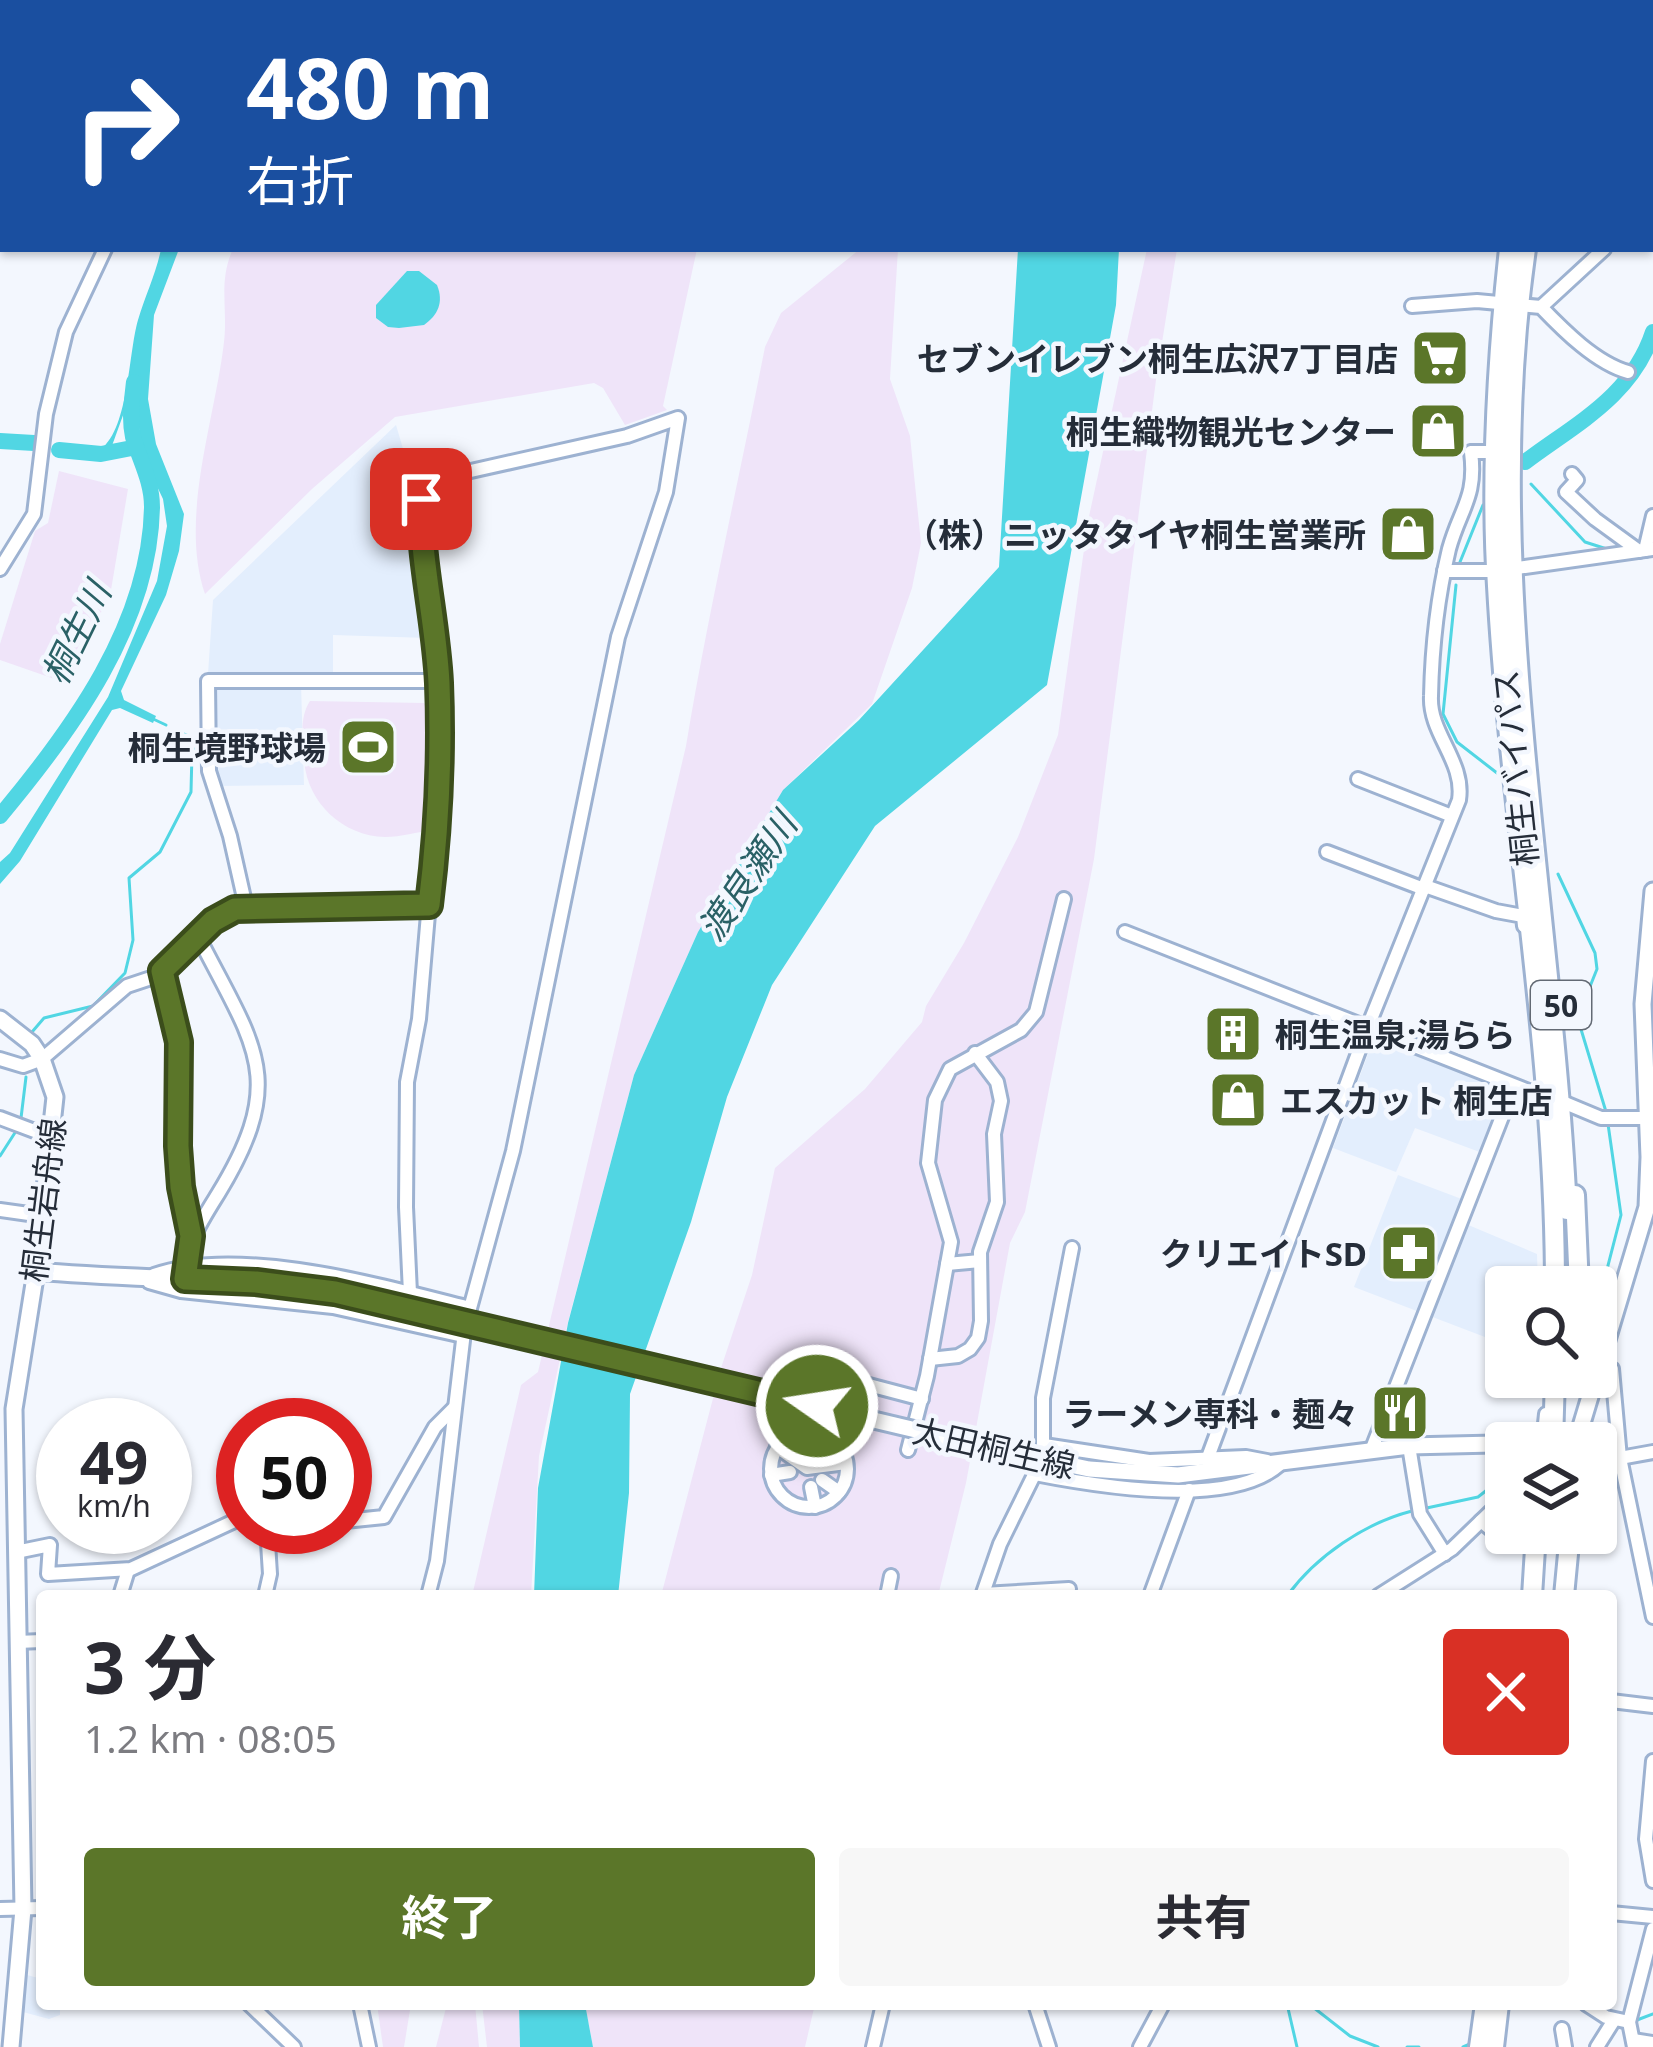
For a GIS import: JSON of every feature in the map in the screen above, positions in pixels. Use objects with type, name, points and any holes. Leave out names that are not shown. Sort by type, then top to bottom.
[{"type":"highway","name":"桐生バイパス","points":[[1509,252],[1505,570],[1552,990],[1561,1213],[1555,1266]]},
{"type":"highway","name":"桐生バイパス","points":[[1525,252],[1511,304],[1495,452],[1515,774],[1565,1266]]},
{"type":"highway","name":"50","points":[[1524,726],[1548,872],[1578,1266]]},
{"type":"highway","name":"50","points":[[1515,774],[1522,916]]},
{"type":"highway","points":[[1531,1554],[1532,1590]]},
{"type":"highway","points":[[1544,1590],[1547,1554]]},
{"type":"highway","points":[[1561,1590],[1564,1554]]},
{"type":"highway","points":[[1479,2047],[1496,2010]]},
{"type":"highway","points":[[1494,2047],[1497,2010]]},
{"type":"main road","points":[[1617,1307],[1647,1207],[1650,1118],[1642,1004],[1653,891]]},
{"type":"main road","points":[[0,1019],[32,1044],[42,1059]]},
{"type":"main road","name":"桐生岩舟線","points":[[11,2047],[23,1909],[17,1642],[8,1590],[16,1552],[7,1406],[36,1271],[53,1138],[55,1097],[42,1059]]},
{"type":"main road","name":"太田桐生線","points":[[36,1271],[142,1280],[256,1282],[335,1292],[469,1332],[503,1332],[1089,1469],[1217,1473],[1409,1446],[1485,1444]]},
{"type":"street","points":[[0,569],[34,514],[43,414],[65,332],[104,252]]},
{"type":"street","points":[[1541,307],[1601,252]]},
{"type":"street","points":[[1412,305],[1541,307],[1614,368],[1628,372]]},
{"type":"street","points":[[185,1278],[204,1265],[302,1272],[470,1310],[513,1151],[618,637],[666,492],[678,418],[627,436],[452,476],[421,499],[439,681],[437,818],[419,1019],[407,1082],[410,1293]]},
{"type":"street","points":[[1207,1460],[1367,1029],[1459,800],[1459,773],[1434,722],[1430,702],[1444,571],[1455,528],[1472,494],[1471,452],[1495,452]]},
{"type":"street","points":[[1572,474],[1577,480],[1566,491],[1595,519],[1646,550]]},
{"type":"street","points":[[1646,550],[1653,516]]},
{"type":"street","points":[[1444,571],[1505,570],[1646,550]]},
{"type":"street","points":[[246,907],[230,836],[208,771],[208,681],[439,681]]},
{"type":"street","points":[[1358,779],[1452,816]]},
{"type":"street","points":[[1327,852],[1522,916],[1551,1266]]},
{"type":"street","points":[[908,1450],[930,1359],[950,1232],[929,1173],[929,1134],[941,1082],[950,1069],[1021,1030],[1036,1012],[1064,899]]},
{"type":"street","points":[[0,1059],[23,1066],[42,1059],[127,986],[162,971],[225,913],[246,907],[429,905]]},
{"type":"street","points":[[1125,932],[1539,1095]]},
{"type":"street","points":[[191,1236],[236,1164],[253,1131],[258,1106],[258,1065],[251,1041],[198,936]]},
{"type":"street","points":[[162,971],[179,1042],[180,1167],[191,1236],[185,1278]]},
{"type":"street","points":[[930,1359],[958,1356],[970,1349],[982,1321],[980,1261],[997,1202],[994,1134],[1000,1101],[997,1082],[975,1053]]},
{"type":"street","points":[[1371,1451],[1514,1086]]},
{"type":"street","points":[[1568,1105],[1606,1119],[1650,1118]]},
{"type":"street","points":[[0,1118],[53,1138]]},
{"type":"street","points":[[0,1210],[43,1216]]},
{"type":"street","points":[[1072,1248],[1043,1398],[1043,1447],[1124,1459],[1246,1456],[1279,1466]]},
{"type":"street","points":[[947,1264],[980,1261]]},
{"type":"street","points":[[185,1278],[469,1332],[430,1590]]},
{"type":"street","points":[[866,1384],[922,1399]]},
{"type":"street","points":[[1615,1398],[1620,1458],[1653,1617]]},
{"type":"street","points":[[372,1518],[384,1516],[435,1427],[454,1408]]},
{"type":"street","points":[[818,1432],[837,1443],[847,1463],[839,1492],[814,1507],[786,1501],[771,1475],[778,1447],[795,1433],[818,1432]]},
{"type":"street","points":[[1409,1446],[1419,1510],[1444,1554]]},
{"type":"street","points":[[778,1447],[807,1468],[847,1463]]},
{"type":"street","points":[[1620,1458],[1653,1452]]},
{"type":"street","points":[[984,1590],[1000,1544],[1036,1471],[1122,1488],[1190,1490],[1248,1483],[1279,1466]]},
{"type":"street","points":[[771,1475],[839,1492]]},
{"type":"street","points":[[786,1501],[805,1481]]},
{"type":"street","points":[[805,1481],[814,1507]]},
{"type":"street","points":[[1152,1590],[1190,1490]]},
{"type":"street","points":[[1387,1590],[1444,1554],[1485,1517]]},
{"type":"street","points":[[1481,1521],[1485,1524]]},
{"type":"street","points":[[16,1552],[50,1545],[48,1574],[128,1570],[216,1529]]},
{"type":"street","points":[[266,1590],[269,1554]]},
{"type":"street","points":[[122,1590],[128,1570]]},
{"type":"street","points":[[888,1590],[891,1576]]},
{"type":"street","points":[[1054,1590],[1069,1589]]},
{"type":"street","points":[[17,1642],[36,1641]]},
{"type":"street","points":[[1617,1702],[1653,1706]]},
{"type":"street","points":[[1653,1761],[1646,1839],[1653,1881]]},
{"type":"street","points":[[0,1909],[36,1908]]},
{"type":"street","points":[[1617,1914],[1653,1917]]},
{"type":"street","points":[[1598,2046],[1621,2021],[1653,1929]]},
{"type":"street","points":[[255,2010],[295,2047]]},
{"type":"street","points":[[361,2010],[369,2047]]},
{"type":"street","points":[[873,2047],[882,2010]]},
{"type":"street","points":[[1037,2010],[1049,2047]]},
{"type":"street","points":[[1140,2047],[1160,2010]]},
{"type":"street","points":[[1598,2010],[1621,2021],[1634,2043],[1653,2043]]},
{"type":"street","points":[[1562,2029],[1564,2047]]},
{"type":"shaded area","points":[[232,252],[696,252],[663,406],[667,410],[625,425],[603,388],[594,383],[395,417],[312,489],[205,594],[198,565],[197,501],[224,342]]},
{"type":"shaded area","points":[[856,252],[898,252],[890,379],[910,436],[921,543],[912,588],[872,704],[783,790],[698,932],[634,1075],[568,1322],[539,1456],[531,1590],[473,1590],[521,1385],[538,1372],[686,746],[765,347],[781,313]]},
{"type":"shaded area","points":[[1146,252],[1177,252],[1094,859],[1025,1212],[1010,1243],[966,1483],[939,1590],[663,1590],[721,1368],[752,1275],[775,1168],[865,1089],[922,1022],[926,1006],[1018,837],[1058,735],[1088,521]]},
{"type":"shaded area","points":[[396,425],[415,489],[428,638],[333,635],[333,676],[208,674],[213,600]]},
{"type":"shaded area","points":[[59,471],[128,489],[111,590],[69,684],[0,660],[0,644],[35,531],[48,523]]},
{"type":"shaded area","points":[[301,684],[304,785],[218,786],[213,767],[212,687]]},
{"type":"shaded area","name":"桐生境野球場","points":[[310,701],[424,703],[434,715],[433,830],[391,837],[369,835],[328,813],[306,773],[302,728]]},
{"type":"shaded area","points":[[1380,1036],[1505,1085],[1509,1091],[1485,1154],[1415,1128],[1396,1172],[1333,1148],[1374,1038]]},
{"type":"shaded area","points":[[1398,1175],[1467,1201],[1466,1224],[1537,1254],[1537,1266],[1485,1266],[1485,1337],[1354,1287]]},
{"type":"shaded area","points":[[27,1975],[36,1977],[36,2010],[60,2010],[60,2015],[49,2019],[23,2012]]},
{"type":"shaded area","points":[[378,2010],[410,2010],[404,2047],[383,2047]]},
{"type":"shaded area","points":[[445,2010],[476,2010],[479,2047],[436,2047]]},
{"type":"shaded area","points":[[483,2010],[519,2010],[520,2047],[487,2047]]},
{"type":"shaded area","points":[[586,2010],[814,2010],[805,2047],[593,2047]]},
{"type":"water","points":[[160,252],[178,252],[154,315],[148,399],[156,444],[184,514],[166,595],[121,691],[124,700],[156,716],[153,723],[120,708],[112,710],[20,861],[0,884],[0,862],[108,697],[157,581],[167,526],[163,499],[143,457],[135,399],[126,407],[109,454],[90,460],[57,456],[60,445],[98,451],[116,428],[138,320]]},
{"type":"water","name":"渡良瀬川","points":[[1018,252],[1119,252],[1116,305],[1047,685],[875,826],[772,985],[727,1097],[691,1222],[630,1394],[629,1493],[619,1590],[534,1590],[538,1488],[568,1323],[634,1075],[698,932],[783,790],[859,720],[999,567]]},
{"type":"water","points":[[407,271],[419,271],[437,285],[438,308],[424,325],[388,327],[376,318],[376,305]]},
{"type":"water","points":[[519,2010],[586,2010],[593,2047],[520,2047]]},
{"type":"pier","points":[[560,1334],[650,1356],[643,1376],[556,1355]]},
{"type":"waterway","points":[[1525,462],[1617,391],[1644,354],[1653,332]]},
{"type":"waterway","name":"桐生川","points":[[0,816],[79,711],[122,634],[138,593],[152,507],[132,430],[134,382]]},
{"type":"waterway","points":[[0,441],[34,443]]},
{"type":"waterway","points":[[59,450],[101,454],[137,447]]},
{"type":"waterway","points":[[1531,484],[1585,542],[1610,550]]},
{"type":"waterway","points":[[1460,562],[1483,505]]},
{"type":"waterway","points":[[1456,585],[1443,714],[1457,742],[1497,773]]},
{"type":"waterway","points":[[151,718],[166,725]]},
{"type":"waterway","points":[[32,1032],[44,1018],[93,1006],[125,973],[133,940],[129,878],[160,852],[191,792],[192,752],[198,740],[182,733]]},
{"type":"waterway","points":[[1558,874],[1595,953],[1597,969],[1580,1026],[1607,1115]]},
{"type":"waterway","points":[[21,1118],[26,1077]]},
{"type":"waterway","points":[[1619,1112],[1639,1111]]},
{"type":"waterway","points":[[1608,1124],[1621,1215],[1608,1266]]},
{"type":"waterway","points":[[0,1156],[18,1128]]},
{"type":"waterway","points":[[1422,1509],[1485,1492]]},
{"type":"waterway","points":[[1292,1590],[1343,1543],[1412,1511]]},
{"type":"waterway","points":[[1288,2010],[1297,2047]]},
{"type":"waterway","points":[[1317,2010],[1350,2036],[1378,2047]]},
{"type":"waterway","points":[[1637,2020],[1653,2014]]},
{"type":"waterway","points":[[1463,2047],[1470,2044]]},
{"type":"waterway","points":[[1407,2047],[1419,2047]]},
{"type":"place","name":"セブンイレブン桐生広沢7丁目店","points":[[1440,358]]},
{"type":"place","name":"桐生織物観光センター","points":[[1438,431]]},
{"type":"place","name":"（株）ニッタタイヤ桐生営業所","points":[[1408,534]]},
{"type":"place","name":"桐生境野球場","points":[[368,747]]},
{"type":"place","name":"桐生温泉;湯らら","points":[[1233,1034]]},
{"type":"place","name":"エスカット 桐生店","points":[[1238,1100]]},
{"type":"place","name":"クリエイトSD","points":[[1409,1253]]},
{"type":"place","name":"ラーメン専科・麺々","points":[[1400,1413]]},
{"type":"route","points":[[421,499],[439,681],[436,837],[429,905],[235,909],[213,921],[162,971],[179,1042],[178,1146],[191,1236],[185,1279],[335,1292],[817,1406]]}]
